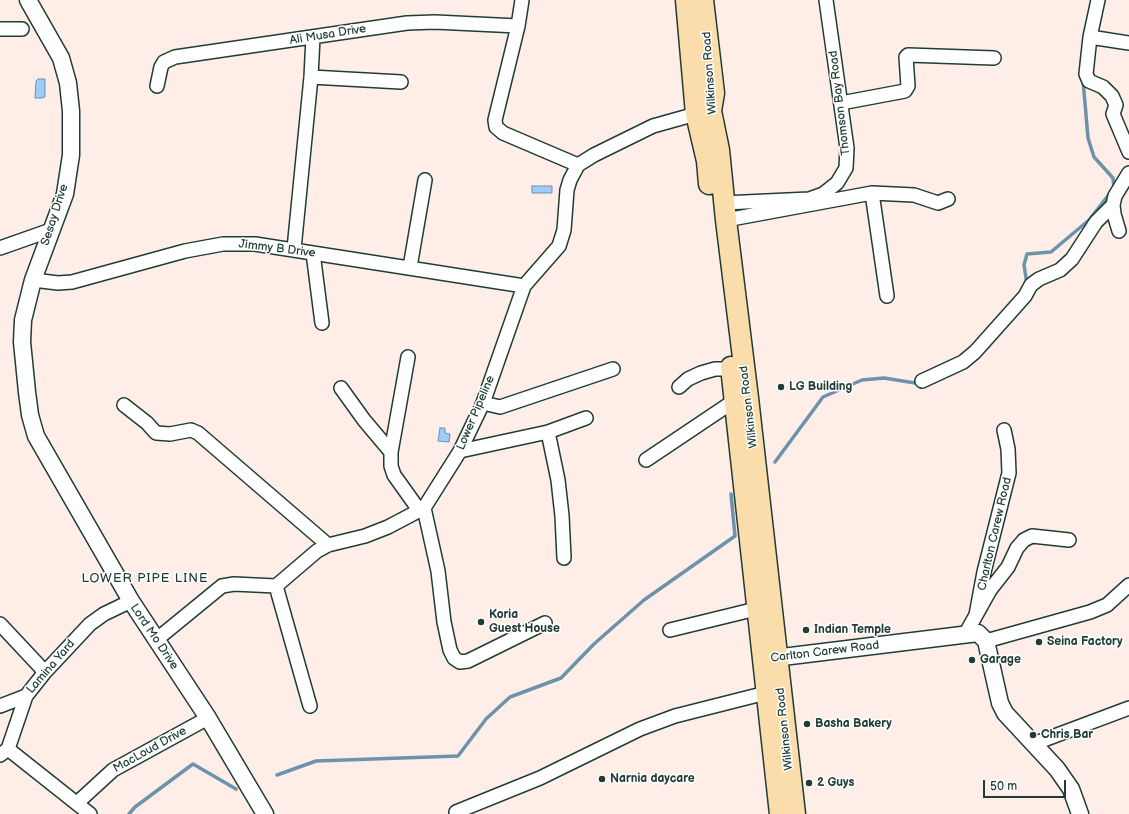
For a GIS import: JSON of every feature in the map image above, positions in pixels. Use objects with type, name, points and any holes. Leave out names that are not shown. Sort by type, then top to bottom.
[{"type":"main road","name":"Wilkinson Road","points":[[686,0],[704,112],[707,161],[756,609],[770,659],[766,692],[780,814]]},
{"type":"main road","name":"Wilkinson Road","points":[[704,0],[714,93],[704,112],[719,150],[748,398],[770,659],[795,814]]},
{"type":"street","name":"Sesay Drive","points":[[28,0],[61,58],[69,90],[72,155],[65,194],[33,280],[23,320],[22,342],[30,415],[36,436]]},
{"type":"street","points":[[522,0],[518,26],[495,120],[496,127],[503,133],[578,165],[594,155],[653,126],[704,112]]},
{"type":"street","name":"Thomson Bay Road","points":[[725,211],[810,200],[823,194],[837,183],[846,168],[847,148],[826,0]]},
{"type":"street","points":[[1098,0],[1085,66],[1086,74],[1089,81],[1103,88],[1112,96],[1116,105],[1113,114],[1129,152]]},
{"type":"street","name":"Ali Musa Drive","points":[[157,86],[161,67],[164,62],[175,57],[369,28],[421,23],[518,26]]},
{"type":"street","points":[[0,29],[22,29]]},
{"type":"street","points":[[294,249],[311,77],[313,37]]},
{"type":"street","points":[[1090,37],[1129,43]]},
{"type":"street","points":[[841,103],[905,91],[908,86],[906,57],[908,55],[994,58]]},
{"type":"street","points":[[311,77],[401,82]]},
{"type":"street","name":"Lower Pipeline","points":[[276,586],[307,558],[328,545],[366,536],[388,527],[421,509],[460,451],[483,403],[524,286],[559,246],[564,230],[567,190],[570,180],[578,165]]},
{"type":"street","points":[[1119,231],[1114,214],[1115,196],[1129,173]]},
{"type":"street","points":[[410,267],[425,180]]},
{"type":"street","points":[[872,193],[887,296]]},
{"type":"street","points":[[725,211],[872,193],[914,195],[938,203],[948,199]]},
{"type":"street","points":[[922,381],[963,362],[975,352],[1025,296],[1031,285],[1039,279],[1060,270],[1072,259],[1096,222],[1114,205]]},
{"type":"street","points":[[0,248],[51,230]]},
{"type":"street","name":"Jimmy B Drive","points":[[33,280],[58,284],[72,282],[185,251],[223,244],[255,244],[524,286]]},
{"type":"street","points":[[314,253],[322,322]]},
{"type":"street","points":[[408,357],[391,452],[391,466],[394,475],[421,509],[438,571],[444,622],[450,650],[454,658],[460,662],[468,661],[545,623]]},
{"type":"street","points":[[483,403],[500,407],[613,369]]},
{"type":"street","points":[[679,387],[688,379],[701,372],[715,369],[731,370]]},
{"type":"street","points":[[341,388],[364,420],[391,452]]},
{"type":"street","points":[[646,460],[734,401]]},
{"type":"street","points":[[124,405],[147,423],[156,433],[170,434],[191,430],[198,433],[328,545]]},
{"type":"street","points":[[460,451],[548,432],[586,418]]},
{"type":"street","name":"Charlton Carew Road","points":[[976,615],[984,572],[1009,473],[1008,449],[1004,430]]},
{"type":"street","points":[[548,432],[559,488],[564,558]]},
{"type":"street","name":"Lord Mo Drive","points":[[36,436],[130,601],[208,718],[265,814]]},
{"type":"street","points":[[966,633],[990,590],[1008,567],[1017,548],[1024,540],[1032,536],[1069,540]]},
{"type":"street","points":[[156,640],[222,586],[234,584],[276,586],[310,706]]},
{"type":"street","points":[[1080,814],[1071,789],[1056,769],[1012,723],[1002,708],[984,638],[1090,612],[1107,605],[1129,585]]},
{"type":"street","name":"Lamina Yard","points":[[4,752],[26,696],[45,672],[90,624],[104,614],[130,601]]},
{"type":"street","points":[[670,630],[756,609]]},
{"type":"street","points":[[0,624],[45,672]]},
{"type":"street","name":"Carlton Carew Road","points":[[770,659],[900,643],[966,633],[978,633],[984,638]]},
{"type":"street","points":[[456,812],[540,778],[640,729],[675,716],[766,692]]},
{"type":"street","points":[[0,706],[26,696]]},
{"type":"street","points":[[1033,744],[1129,708]]},
{"type":"street","name":"MacLoud Drive","points":[[77,803],[113,770],[208,718]]},
{"type":"street","points":[[4,752],[77,803],[90,814]]},
{"type":"water","points":[[38,79],[45,79],[45,97],[42,98],[35,98],[36,81]]},
{"type":"water","points":[[532,186],[552,186],[552,193],[532,193]]},
{"type":"water","points":[[440,428],[445,428],[445,433],[450,434],[449,442],[438,441]]},
{"type":"waterway","points":[[1081,65],[1083,50]]},
{"type":"waterway","points":[[1027,284],[1024,265],[1027,254],[1051,252],[1089,220],[1114,188],[1113,178],[1094,157],[1088,138],[1083,80]]},
{"type":"waterway","points":[[775,462],[823,397],[862,380],[884,378],[915,383],[919,381]]},
{"type":"waterway","points":[[277,775],[316,761],[458,756],[486,719],[510,697],[561,678],[594,644],[644,600],[735,536],[731,494]]},
{"type":"waterway","points":[[129,814],[135,807],[193,764],[236,789]]},
{"type":"place","name":"LG Building","points":[[781,387]]},
{"type":"place","name":"Koria Guest House","points":[[481,622]]},
{"type":"place","name":"Indian Temple","points":[[806,630]]},
{"type":"place","name":"Seina Factory","points":[[1039,642]]},
{"type":"place","name":"Garage","points":[[972,660]]},
{"type":"place","name":"Basha Bakery","points":[[807,724]]},
{"type":"place","name":"Chris Bar","points":[[1033,735]]},
{"type":"place","name":"Narnia daycare","points":[[602,779]]},
{"type":"place","name":"2 Guys","points":[[809,783]]},
{"type":"district","name":"LOWER PIPE LINE","points":[[145,579]]}]
